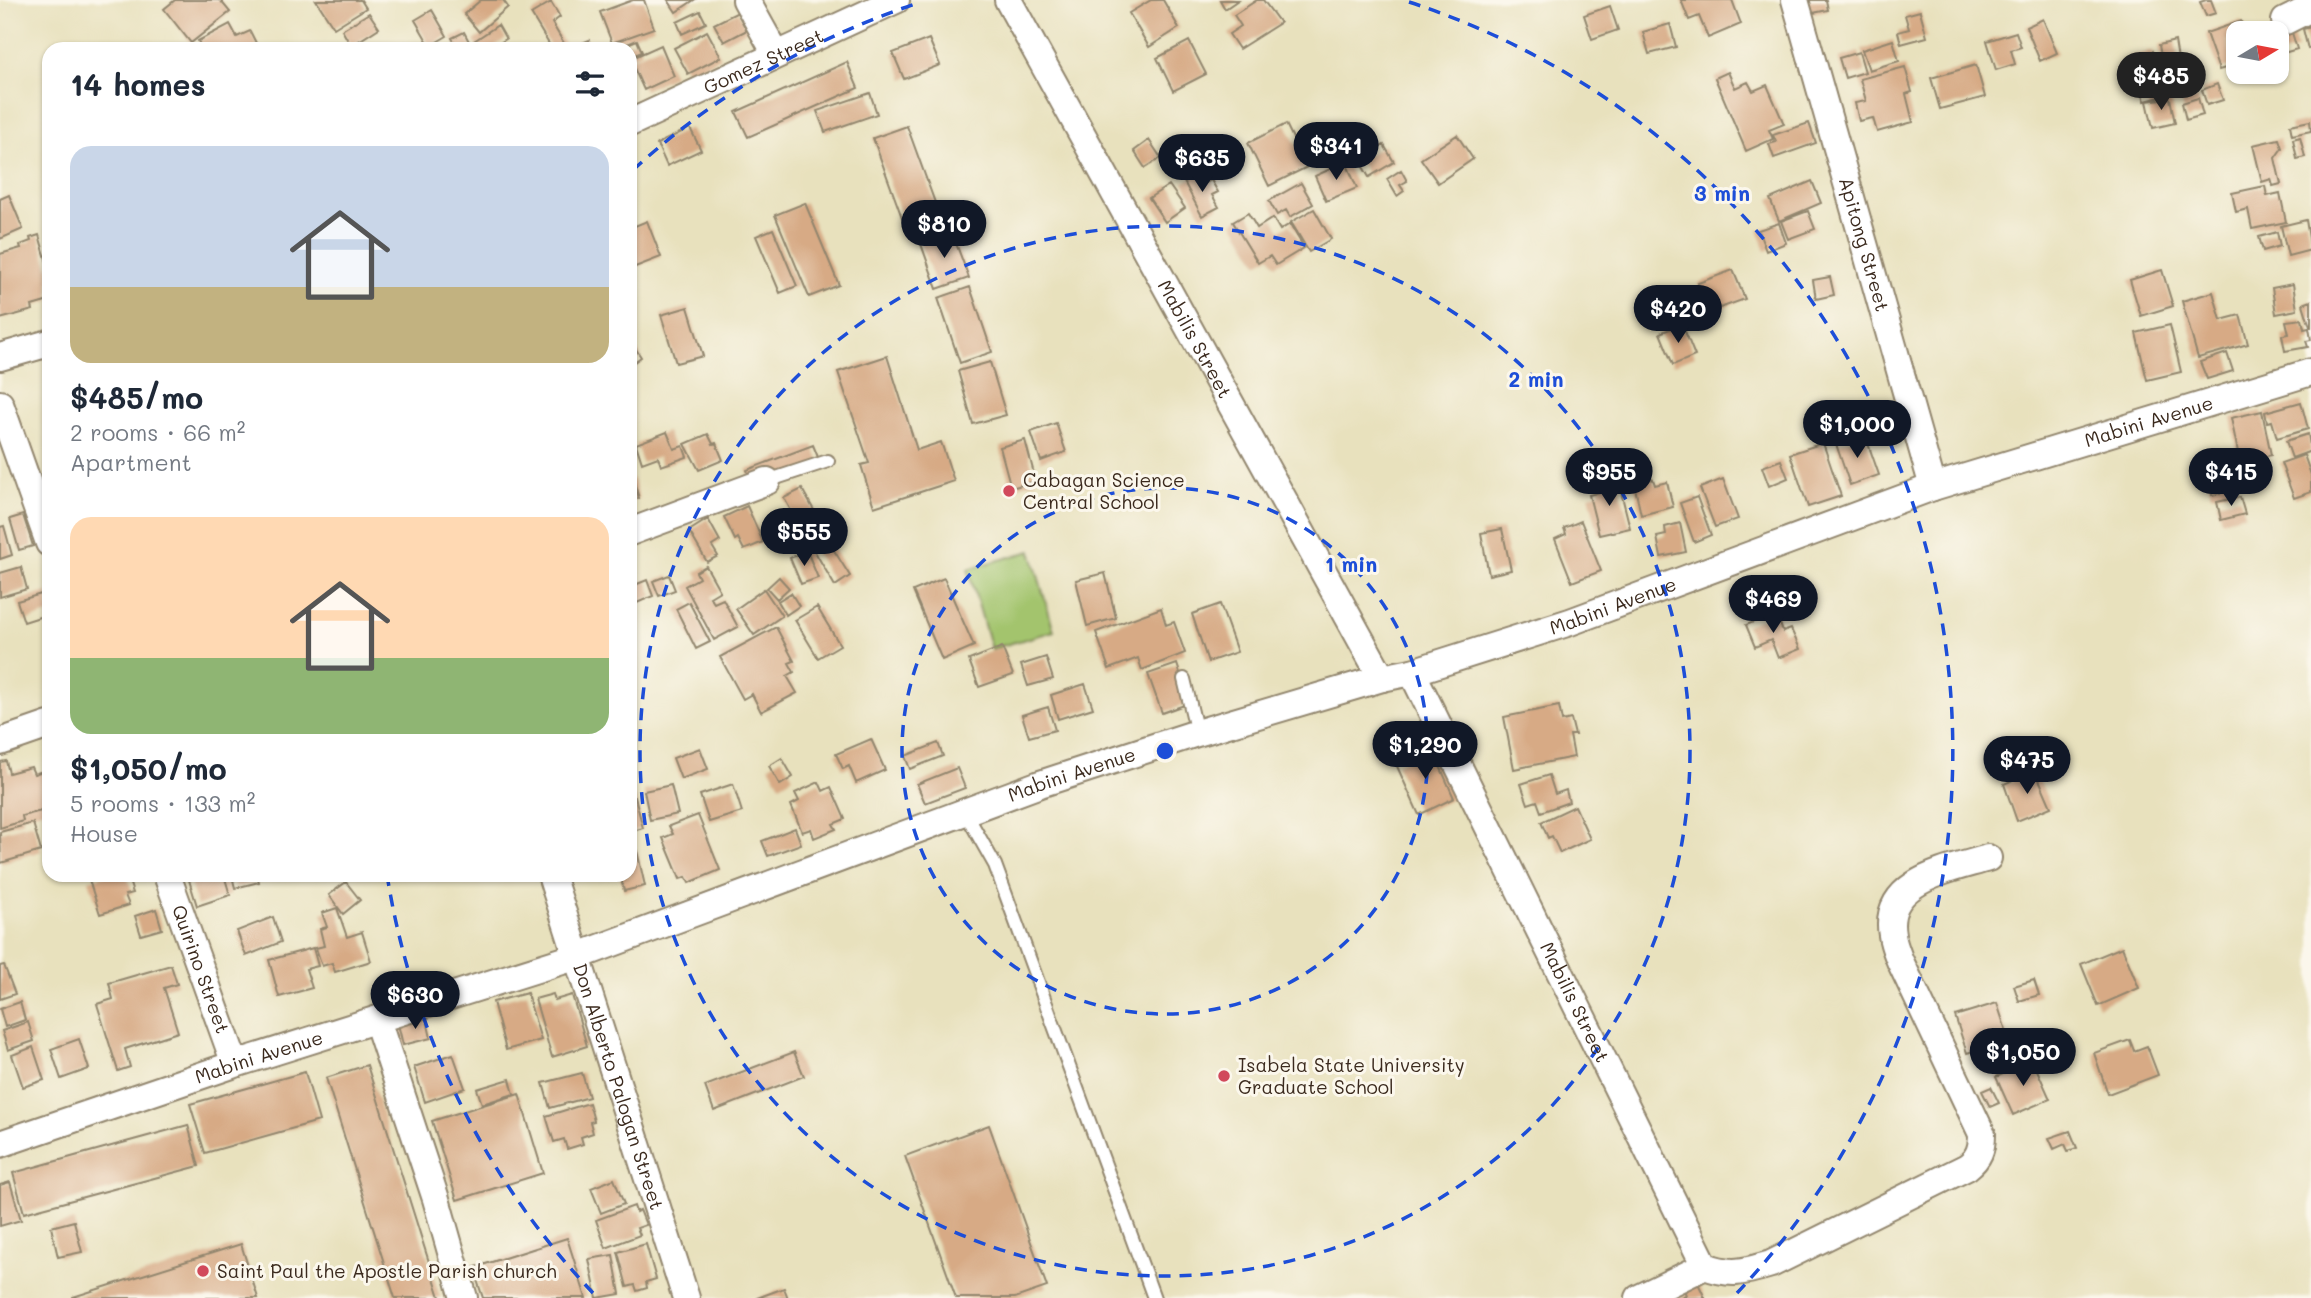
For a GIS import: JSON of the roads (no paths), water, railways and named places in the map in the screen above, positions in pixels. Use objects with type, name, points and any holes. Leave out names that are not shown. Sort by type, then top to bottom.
[{"type":"street","points":[[746,0],[776,54]]},
{"type":"street","name":"Gomez Street","points":[[637,120],[897,0]]},
{"type":"street","name":"Mabilis Street","points":[[1008,0],[1382,678]]},
{"type":"street","name":"Apitong Street","points":[[1794,0],[1934,487]]},
{"type":"street","points":[[2285,21],[2311,8]]},
{"type":"street","points":[[0,357],[42,345]]},
{"type":"street","name":"Mabini Avenue","points":[[0,1144],[234,1064],[578,957],[1040,784],[1197,733],[1382,678],[1412,672],[1570,622],[1934,487],[2311,372]]},
{"type":"street","points":[[0,404],[42,523]]},
{"type":"street","points":[[637,529],[767,481]]},
{"type":"street","name":"Mabilis Street","points":[[1412,672],[1705,1266]]},
{"type":"street","points":[[0,742],[42,727]]},
{"type":"street","points":[[1639,1298],[1705,1266],[1723,1273],[1740,1273],[1770,1265],[1975,1161],[1980,1151],[1982,1134],[1900,961],[1891,933],[1894,908],[1902,893],[1930,876],[1988,858]]},
{"type":"street","name":"Quirino Street","points":[[169,882],[234,1064]]},
{"type":"street","name":"Don Alberto Palogan Street","points":[[553,882],[687,1298]]},
{"type":"street","points":[[377,1020],[436,1199],[464,1298]]},
{"type":"lane","points":[[767,481],[828,461]]},
{"type":"lane","points":[[1184,679],[1197,733]]},
{"type":"lane","points":[[965,812],[995,865],[1154,1298]]},
{"type":"place","name":"Cabagan Science Central School","points":[[1009,491]]},
{"type":"place","name":"Isabela State University Graduate School","points":[[1224,1076]]},
{"type":"place","name":"Saint Paul the Apostle Parish church","points":[[203,1271]]}]
